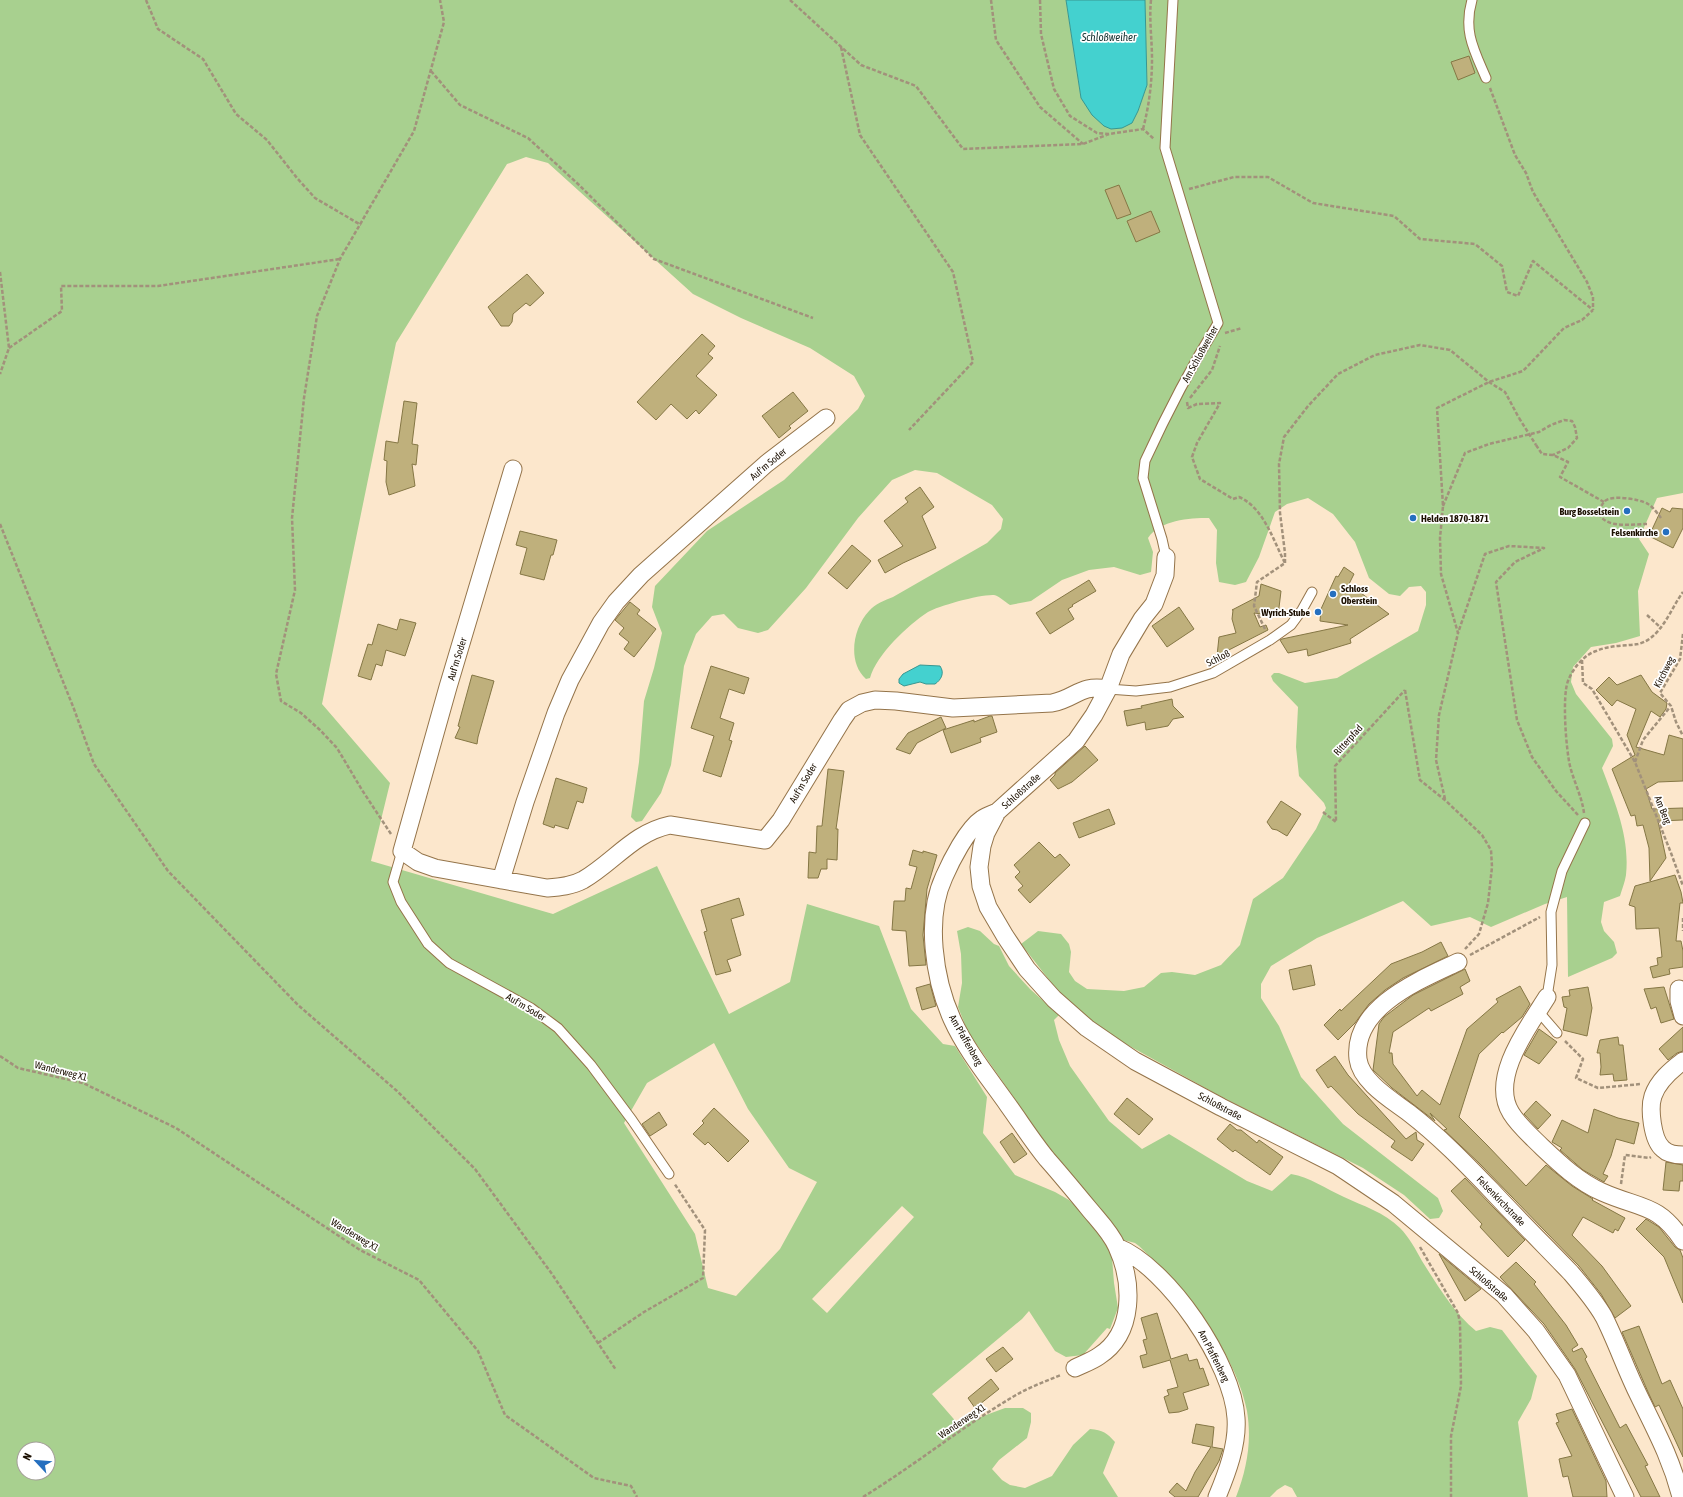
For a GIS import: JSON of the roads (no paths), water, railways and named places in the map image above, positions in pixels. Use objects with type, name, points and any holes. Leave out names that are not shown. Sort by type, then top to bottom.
[{"type":"street","name":"Auf'm Soder","points":[[501,880],[525,802],[556,712],[570,680],[600,623],[616,602],[641,575],[766,464],[826,418]]},
{"type":"street","name":"Auf'm Soder","points":[[513,468],[448,687],[402,851],[418,862],[435,868],[547,888],[566,886],[582,880],[644,834],[670,825],[765,840],[781,820],[842,720],[850,710],[862,703],[876,700],[896,700],[953,708],[1052,703],[1068,698],[1086,688],[1108,688]]},
{"type":"street","name":"Am Schloßweiher","points":[[1108,688],[1121,654],[1156,598],[1166,575],[1166,557]]},
{"type":"street","name":"Schloßstraße","points":[[1108,688],[1094,715],[1076,741],[997,812],[986,833],[982,846],[979,867],[981,886],[988,907],[1005,936],[1027,969],[1054,999],[1087,1028],[1136,1061],[1220,1107],[1338,1166],[1393,1203],[1504,1296],[1536,1331],[1567,1375],[1625,1497]]},
{"type":"street","name":"Am Pfaffenberg","points":[[997,812],[975,824],[947,869],[939,888],[935,905],[933,925],[934,950],[945,999],[952,1020],[980,1066],[1046,1157],[1101,1223],[1117,1247],[1126,1273],[1128,1305],[1125,1320],[1119,1334],[1100,1356],[1076,1368]]},
{"type":"street","name":"Felsenkirchstraße","points":[[1458,962],[1410,984],[1379,1008],[1362,1033],[1358,1049],[1358,1061],[1364,1074],[1374,1086],[1435,1134],[1571,1273],[1588,1294],[1604,1317],[1639,1396],[1666,1449],[1681,1497]]},
{"type":"street","points":[[1679,989],[1679,1001],[1683,1016]]},
{"type":"street","points":[[1547,997],[1520,1039],[1506,1073],[1505,1100],[1510,1112],[1526,1132],[1568,1170],[1584,1182],[1619,1199],[1640,1205],[1661,1215],[1683,1241]]},
{"type":"street","points":[[1683,1061],[1673,1069],[1656,1088],[1652,1103],[1653,1123],[1657,1140],[1663,1150],[1670,1154],[1683,1155]]},
{"type":"street","name":"Am Pfaffenberg","points":[[1117,1247],[1125,1250],[1144,1264],[1177,1296],[1209,1342],[1230,1387],[1235,1404],[1237,1420],[1236,1436],[1231,1457],[1217,1497]]},
{"type":"lane","name":"Am Schloßweiher","points":[[1166,557],[1143,478],[1143,469],[1145,461],[1168,412],[1198,356],[1218,323],[1177,192],[1165,148],[1173,0]]},
{"type":"lane","points":[[1472,0],[1468,14],[1468,27],[1472,44],[1486,78]]},
{"type":"lane","name":"Schloß","points":[[1108,688],[1136,691],[1170,687],[1213,674],[1270,640],[1291,625],[1302,610],[1312,592]]},
{"type":"lane","points":[[1547,997],[1552,965],[1551,912],[1562,871],[1585,823]]},
{"type":"lane","name":"Auf'm Soder","points":[[402,851],[393,882],[401,902],[428,944],[448,963],[531,1008],[558,1028],[591,1065],[632,1120],[669,1174]]},
{"type":"lane","points":[[1538,1011],[1557,1033]]},
{"type":"water","name":"Schloßweiher","points":[[1066,0],[1145,0],[1147,85],[1132,123],[1122,128],[1111,129],[1104,126],[1092,115],[1081,98]]},
{"type":"water","points":[[920,665],[940,666],[942,676],[935,684],[920,682],[904,686],[899,683],[899,679],[903,674]]},
{"type":"place","name":"Burg Bosselstein","points":[[1627,511]]},
{"type":"place","name":"Helden 1870-1871","points":[[1413,518]]},
{"type":"place","name":"Felsenkirche","points":[[1666,532]]},
{"type":"place","name":"Schloss Oberstein","points":[[1333,594]]},
{"type":"place","name":"Wyrich-Stube","points":[[1318,612]]}]
